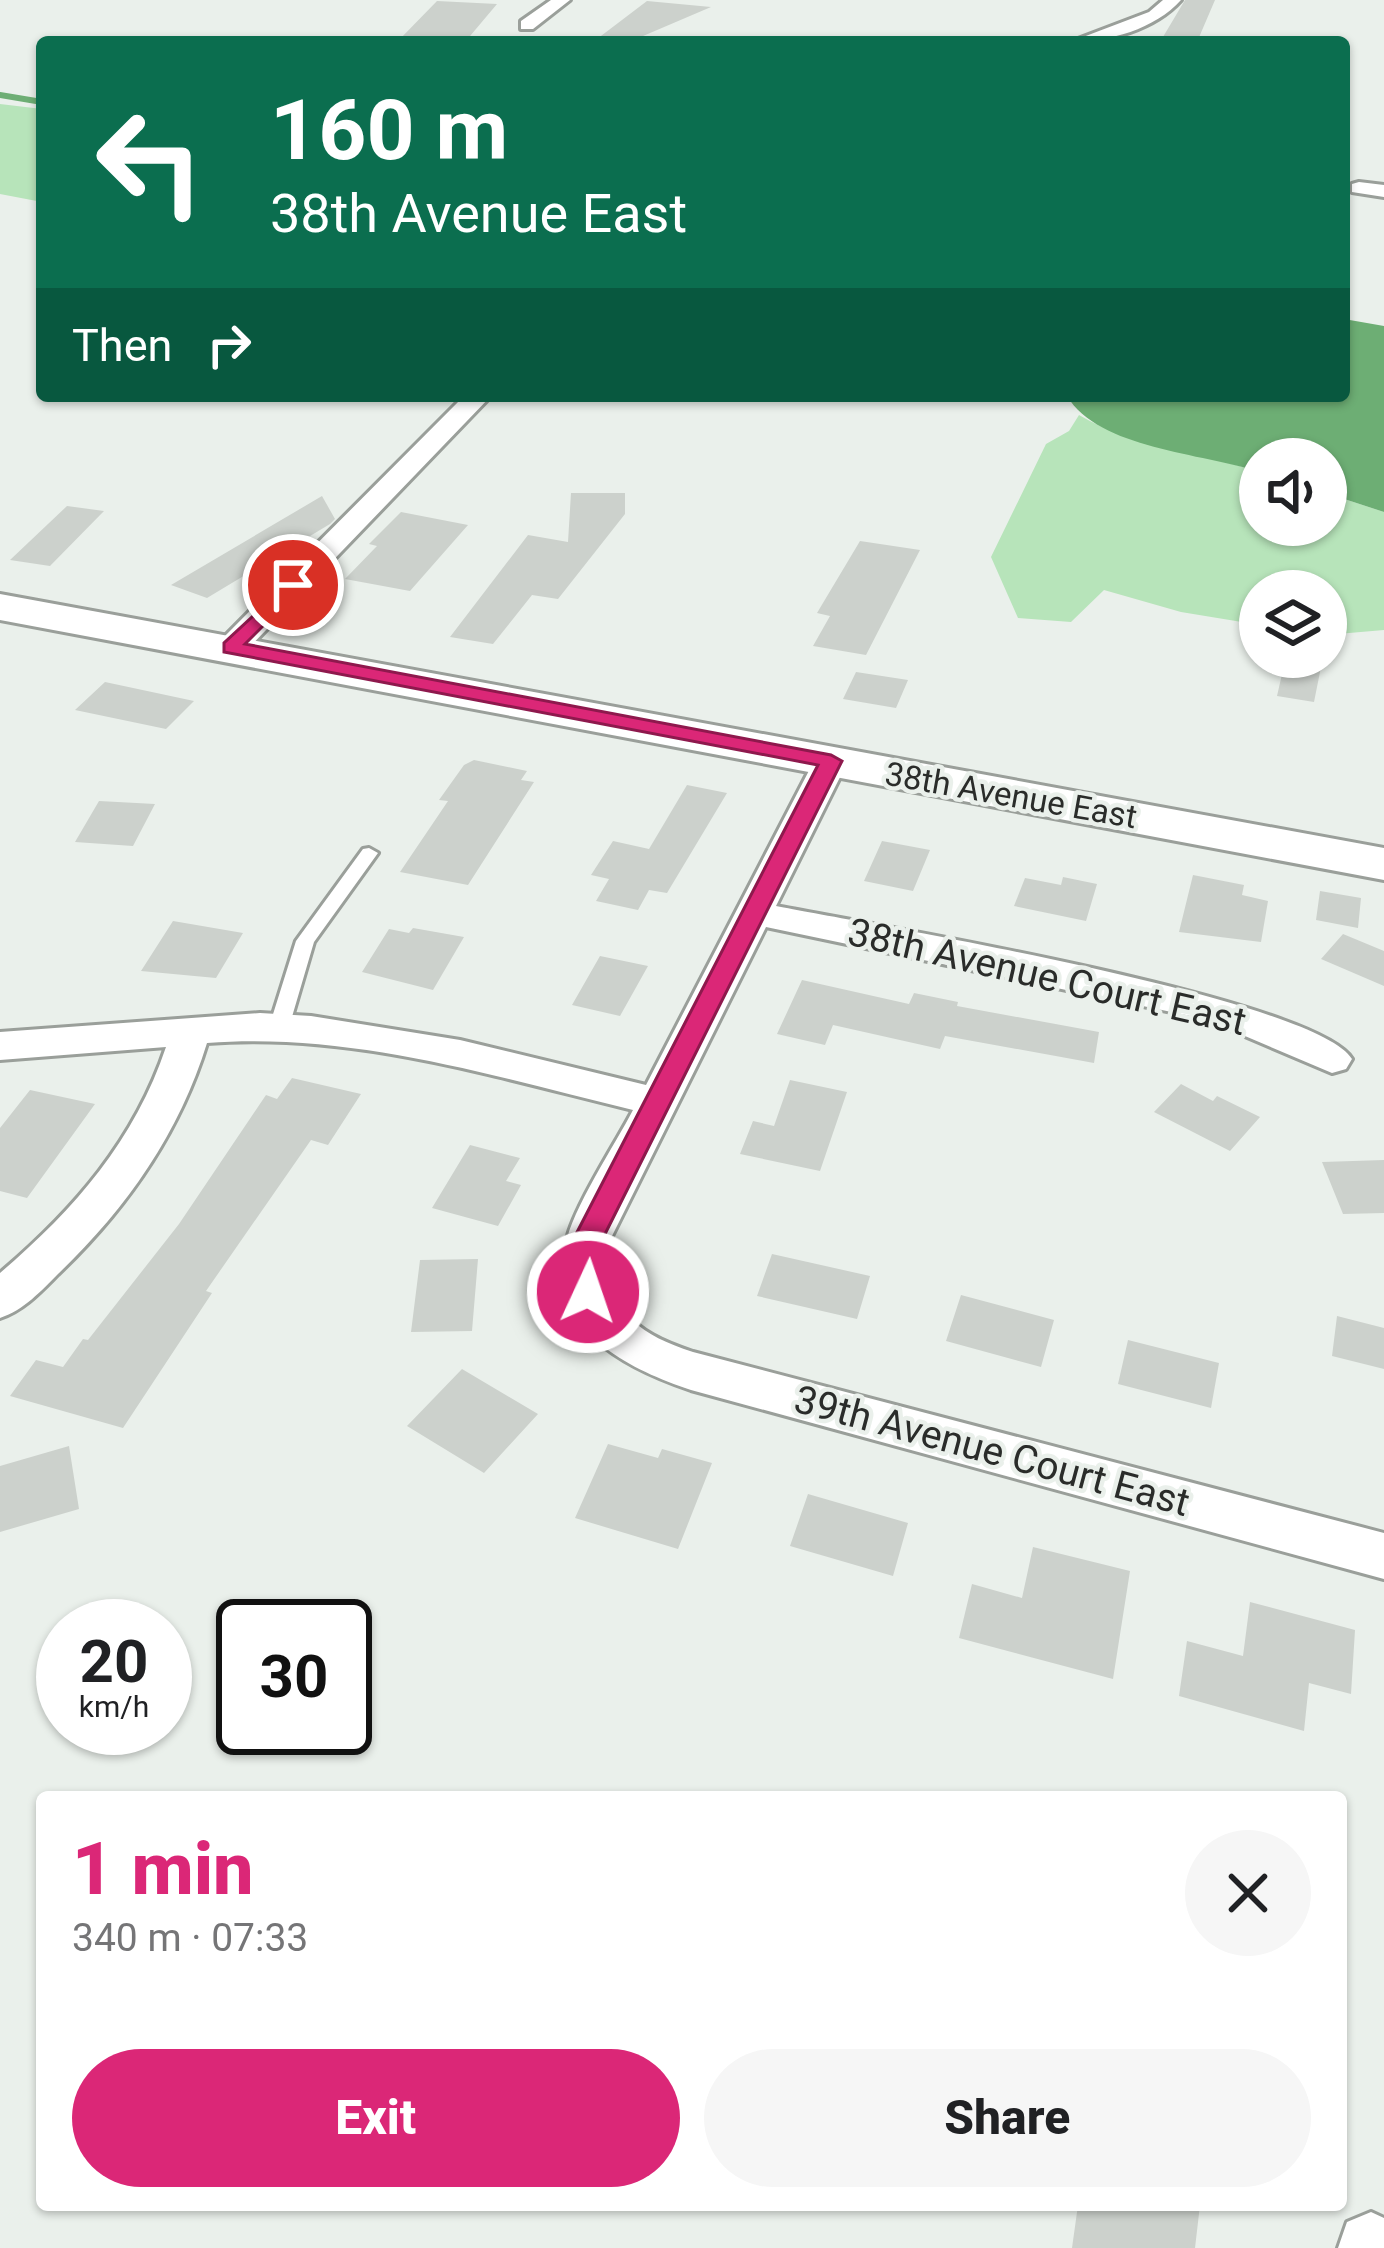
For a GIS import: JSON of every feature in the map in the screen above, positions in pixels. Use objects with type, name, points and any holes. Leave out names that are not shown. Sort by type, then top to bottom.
[{"type":"street","points":[[527,25],[562,0]]},
{"type":"street","points":[[1097,36],[1155,16],[1173,0]]},
{"type":"street","points":[[1359,188],[1384,190]]},
{"type":"street","points":[[231,648],[472,402]]},
{"type":"street","name":"38th Avenue East","points":[[0,607],[1384,863]]},
{"type":"street","points":[[0,1046],[279,1027],[346,1031],[658,1102],[831,761]]},
{"type":"street","name":"38th Avenue Court East","points":[[755,913],[1214,1008],[1301,1041],[1332,1059]]},
{"type":"street","points":[[0,1300],[48,1259],[132,1164],[177,1083],[191,1031]]},
{"type":"street","name":"39th Avenue Court East","points":[[658,1102],[587,1240],[584,1273],[588,1292],[609,1329],[640,1355],[1384,1556]]},
{"type":"lane","points":[[279,1027],[305,941],[369,853]]},
{"type":"shaded area","points":[[0,104],[36,108],[36,201],[0,194]]},
{"type":"shaded area","points":[[1350,320],[1384,326],[1384,512],[1347,500],[1347,438],[1239,438],[1239,466],[1154,447],[1102,428],[1072,402],[1350,402]]},
{"type":"shaded area","points":[[1079,415],[1144,442],[1239,467],[1239,546],[1347,546],[1347,500],[1384,512],[1384,630],[1347,633],[1347,570],[1239,570],[1239,622],[1181,612],[1104,590],[1071,622],[1018,618],[991,557],[1046,444],[1069,431]]},
{"type":"building","points":[[1185,0],[1215,0],[1200,36],[1164,36]]},
{"type":"building","points":[[437,1],[497,4],[470,36],[403,36]]},
{"type":"building","points":[[647,1],[711,7],[643,36],[601,36]]},
{"type":"building","points":[[571,493],[625,493],[625,514],[558,599],[532,595],[493,644],[450,637],[528,535],[568,542]]},
{"type":"building","points":[[322,496],[335,519],[330,524],[207,598],[171,585]]},
{"type":"building","points":[[67,506],[104,511],[50,566],[10,560]]},
{"type":"building","points":[[401,512],[468,525],[410,591],[345,579],[377,546],[369,544]]},
{"type":"building","points":[[860,541],[920,550],[866,655],[813,646],[830,616],[817,613]]},
{"type":"building","points":[[856,672],[908,680],[896,708],[843,699]]},
{"type":"building","points":[[1281,678],[1319,678],[1314,702],[1277,696]]},
{"type":"building","points":[[105,682],[194,701],[166,729],[75,710]]},
{"type":"building","points":[[474,760],[527,771],[521,780],[534,782],[468,885],[400,872],[448,801],[439,800],[464,765]]},
{"type":"building","points":[[687,785],[727,793],[667,893],[649,890],[638,910],[596,901],[609,879],[591,875],[613,841],[649,849]]},
{"type":"building","points":[[99,801],[155,804],[133,846],[75,842]]},
{"type":"building","points":[[882,841],[930,850],[913,891],[864,881]]},
{"type":"building","points":[[1193,875],[1244,885],[1242,895],[1268,901],[1261,942],[1179,932]]},
{"type":"building","points":[[1063,877],[1097,884],[1086,921],[1014,906],[1025,878],[1061,885]]},
{"type":"building","points":[[1320,891],[1361,898],[1358,928],[1316,920]]},
{"type":"building","points":[[173,921],[243,933],[216,978],[141,971]]},
{"type":"building","points":[[413,928],[464,937],[433,990],[362,972],[389,929],[409,933]]},
{"type":"building","points":[[1343,934],[1384,951],[1384,986],[1321,959]]},
{"type":"building","points":[[600,956],[648,966],[620,1016],[572,1005]]},
{"type":"building","points":[[802,980],[909,1004],[914,993],[958,1002],[957,1006],[1099,1032],[1094,1063],[945,1036],[940,1049],[833,1025],[825,1045],[777,1034]]},
{"type":"building","points":[[292,1078],[361,1094],[328,1145],[311,1140],[206,1291],[212,1293],[123,1428],[10,1396],[36,1360],[63,1367],[83,1339],[88,1340],[179,1224],[266,1095],[277,1099]]},
{"type":"building","points":[[790,1080],[847,1092],[820,1171],[740,1154],[753,1121],[774,1126]]},
{"type":"building","points":[[1181,1084],[1260,1117],[1230,1151],[1154,1112]]},
{"type":"building","points":[[30,1090],[95,1104],[27,1198],[0,1191],[0,1128]]},
{"type":"building","points":[[470,1145],[520,1158],[506,1181],[521,1185],[498,1226],[432,1208]]},
{"type":"building","points":[[1384,1160],[1384,1213],[1343,1214],[1322,1162]]},
{"type":"building","points":[[772,1254],[870,1276],[857,1319],[757,1296]]},
{"type":"building","points":[[478,1259],[472,1331],[411,1332],[420,1260]]},
{"type":"building","points":[[961,1295],[1054,1320],[1041,1367],[946,1341]]},
{"type":"building","points":[[1337,1316],[1384,1328],[1384,1369],[1332,1356]]},
{"type":"building","points":[[1128,1340],[1219,1363],[1211,1408],[1118,1384]]},
{"type":"building","points":[[462,1369],[538,1414],[484,1473],[407,1426]]},
{"type":"building","points":[[608,1444],[658,1458],[662,1449],[712,1463],[678,1549],[575,1518]]},
{"type":"building","points":[[69,1446],[79,1509],[0,1532],[0,1466]]},
{"type":"building","points":[[808,1494],[908,1523],[893,1576],[790,1546]]},
{"type":"building","points":[[1033,1547],[1130,1571],[1113,1679],[959,1638],[972,1584],[1022,1598]]},
{"type":"building","points":[[1250,1602],[1355,1630],[1351,1694],[1309,1683],[1304,1731],[1179,1696],[1187,1641],[1243,1656]]},
{"type":"building","points":[[1077,2211],[1199,2211],[1195,2248],[1072,2248]]},
{"type":"waterway","points":[[0,95],[36,101]]},
{"type":"route","points":[[293,585],[231,648],[831,761],[587,1240],[584,1273],[588,1292]]}]
